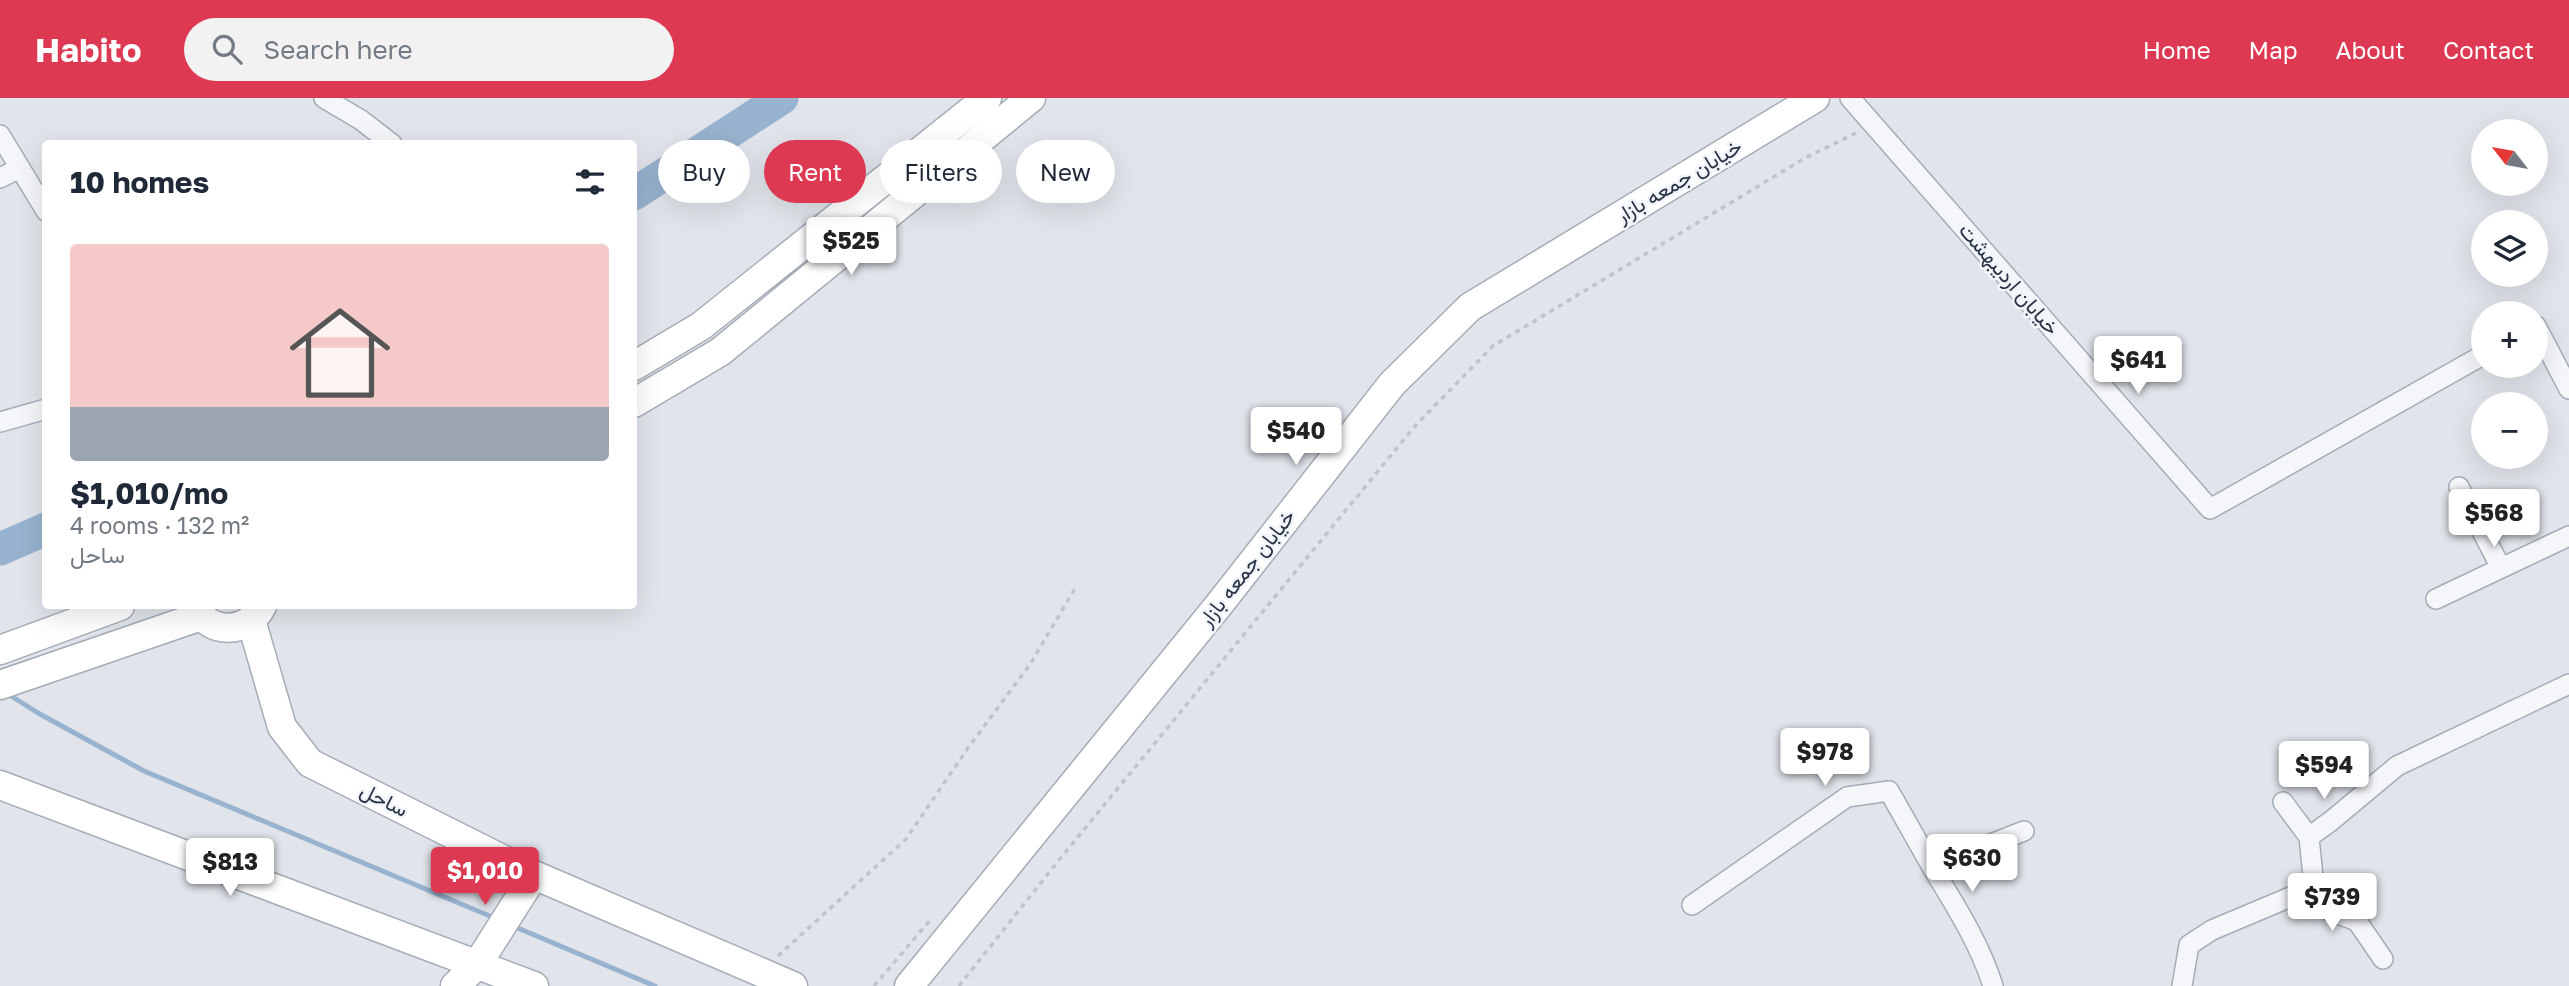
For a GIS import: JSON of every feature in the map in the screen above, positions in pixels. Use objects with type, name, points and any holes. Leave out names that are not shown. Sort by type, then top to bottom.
[{"type":"main road","points":[[637,364],[701,326],[987,98]]},
{"type":"main road","points":[[637,401],[720,352],[1031,98]]},
{"type":"main road","name":"خیابان جمعه بازار","points":[[909,986],[1218,606],[1392,384],[1470,307],[1815,98]]},
{"type":"main road","points":[[10,647],[112,609]]},
{"type":"main road","points":[[0,685],[56,667],[198,611],[213,625],[223,628],[243,625],[257,613]]},
{"type":"main road","name":"ساحل","points":[[257,613],[282,727],[310,763],[534,875],[793,986]]},
{"type":"main road","points":[[0,785],[534,986]]},
{"type":"main road","points":[[455,986],[477,965],[534,875]]},
{"type":"street","points":[[324,98],[361,120],[387,140]]},
{"type":"street","name":"خیابان اردیبهشت","points":[[1850,98],[2210,509],[2471,362]]},
{"type":"street","points":[[0,135],[42,204]]},
{"type":"street","points":[[0,177],[20,168]]},
{"type":"street","points":[[2548,349],[2569,389]]},
{"type":"street","points":[[0,422],[42,410]]},
{"type":"street","points":[[2459,487],[2501,568]]},
{"type":"street","points":[[2436,598],[2569,536]]},
{"type":"street","points":[[2309,837],[2397,766],[2569,684]]},
{"type":"street","points":[[1692,905],[1847,797],[1889,791],[1957,908],[1993,986]]},
{"type":"street","points":[[2283,802],[2309,837],[2314,887],[2330,911],[2357,921],[2383,959]]},
{"type":"street","points":[[1933,867],[2024,831]]},
{"type":"street","points":[[2182,986],[2189,945],[2212,930],[2314,887]]},
{"type":"path","points":[[959,986],[1415,426],[1493,346],[1805,158],[1874,125]]},
{"type":"path","points":[[761,972],[906,839],[968,748],[1031,663],[1077,585]]},
{"type":"waterway","points":[[637,192],[782,98]]},
{"type":"waterway","points":[[0,549],[42,531]]},
{"type":"waterway","points":[[8,694],[144,771],[497,919]]},
{"type":"waterway","points":[[513,926],[655,986]]}]
